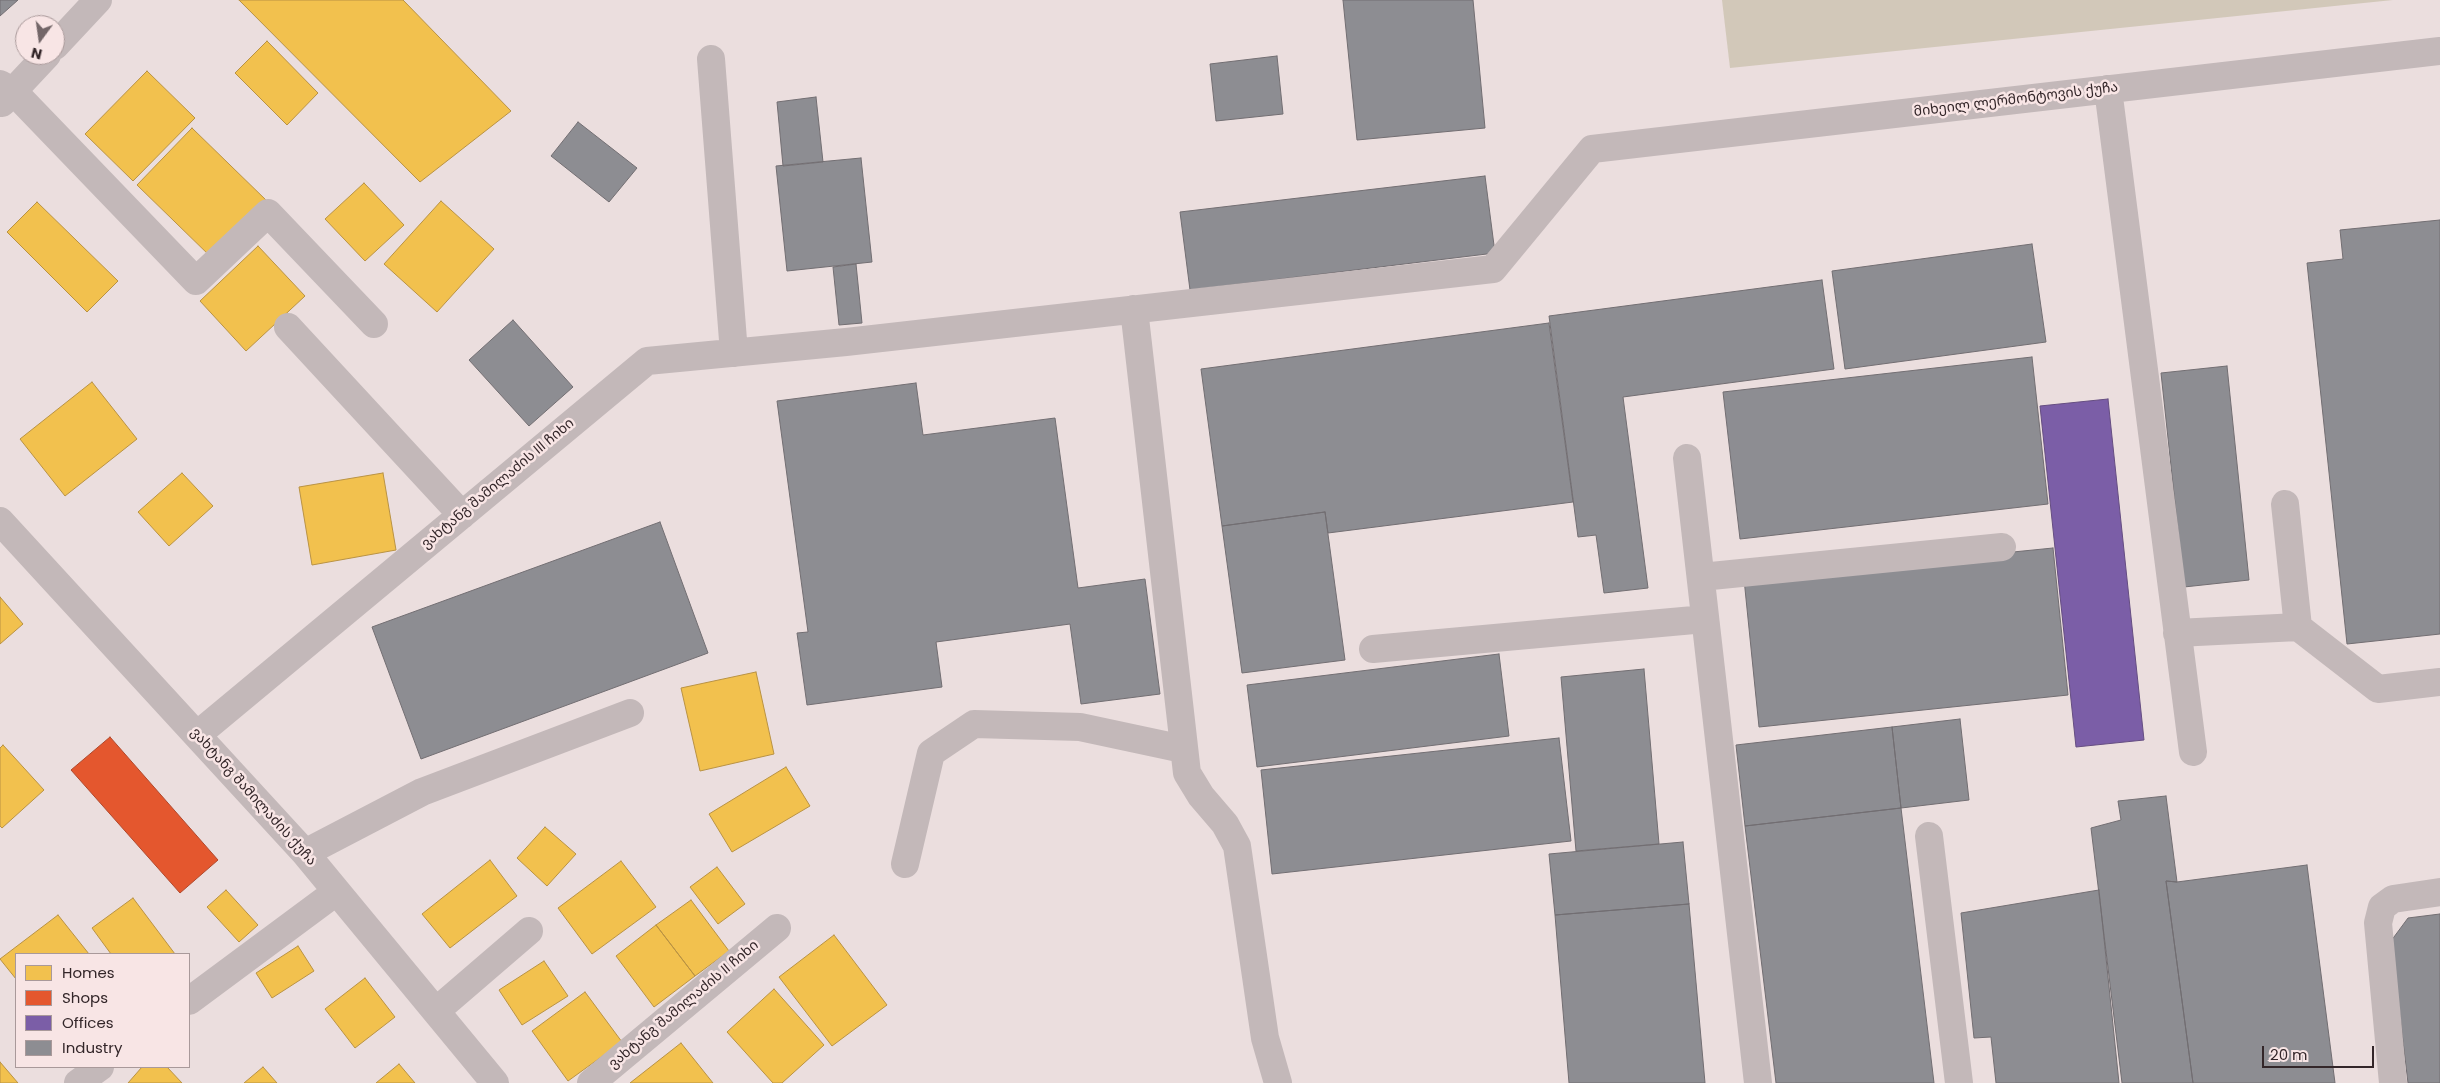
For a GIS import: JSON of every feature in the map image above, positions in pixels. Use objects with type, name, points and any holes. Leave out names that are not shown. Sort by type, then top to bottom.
[{"type":"street","points":[[65,35],[98,0]]},
{"type":"street","name":"მიხეილ ლერმონტოვის ქუჩა","points":[[1592,149],[2440,51]]},
{"type":"street","points":[[711,59],[734,353]]},
{"type":"street","points":[[36,65],[4,93],[196,281],[268,213],[374,324]]},
{"type":"street","points":[[2108,89],[2193,752]]},
{"type":"street","name":"ვახტანგ შამილაძის III ჩიხი","points":[[196,735],[647,361],[846,342],[1493,269],[1592,149]]},
{"type":"street","points":[[1134,309],[1187,773],[1201,796],[1225,824],[1237,846],[1265,1038],[1278,1083]]},
{"type":"street","points":[[288,327],[462,515]]},
{"type":"street","points":[[1687,458],[1758,1083]]},
{"type":"street","points":[[2285,504],[2298,627]]},
{"type":"street","name":"ვახტანგ შამილაძის ქუჩა","points":[[0,521],[305,853],[496,1083]]},
{"type":"street","points":[[1701,578],[2002,547]]},
{"type":"street","points":[[1373,648],[1705,619]]},
{"type":"street","points":[[2177,633],[2298,627],[2378,689],[2440,682]]},
{"type":"street","points":[[305,853],[422,792],[630,713]]},
{"type":"street","points":[[905,864],[931,753],[974,724],[1080,727],[1183,748]]},
{"type":"street","points":[[1928,836],[1959,1083]]},
{"type":"street","points":[[190,1000],[336,892]]},
{"type":"street","points":[[2393,1083],[2378,923],[2382,907],[2393,899],[2440,892]]},
{"type":"street","name":"ვახტანგ შამილაძის II ჩიხი","points":[[591,1083],[777,928]]},
{"type":"street","points":[[436,1012],[529,931]]},
{"type":"street","points":[[78,1083],[99,1068]]},
{"type":"shaded area","points":[[1722,0],[2393,0],[1730,68]]},
{"type":"building: Homes","points":[[239,0],[403,0],[511,111],[420,182]]},
{"type":"building: Homes","points":[[267,41],[318,93],[287,125],[235,73]]},
{"type":"building: Homes","points":[[147,71],[195,118],[133,181],[85,134]]},
{"type":"building: Homes","points":[[192,128],[267,201],[212,258],[137,185]]},
{"type":"building: Homes","points":[[364,183],[404,225],[365,261],[325,219]]},
{"type":"building: Homes","points":[[441,201],[494,249],[437,312],[384,264]]},
{"type":"building: Homes","points":[[37,202],[118,281],[87,312],[7,232]]},
{"type":"building: Homes","points":[[258,246],[305,296],[246,351],[200,301]]},
{"type":"building: Homes","points":[[92,382],[137,439],[65,496],[20,439]]},
{"type":"building: Homes","points":[[182,473],[213,506],[169,546],[138,512]]},
{"type":"building: Homes","points":[[383,473],[396,550],[312,565],[299,487]]},
{"type":"building: Homes","points":[[0,597],[23,624],[0,644]]},
{"type":"building: Homes","points":[[756,672],[774,754],[700,771],[681,688]]},
{"type":"building: Homes","points":[[3,745],[44,790],[2,828],[0,826],[0,748]]},
{"type":"building: Homes","points":[[786,767],[810,806],[732,852],[709,814]]},
{"type":"building: Homes","points":[[545,827],[576,854],[547,886],[517,858]]},
{"type":"building: Homes","points":[[490,860],[517,896],[450,948],[422,914]]},
{"type":"building: Homes","points":[[621,861],[656,907],[592,954],[558,908]]},
{"type":"building: Homes","points":[[717,867],[745,904],[718,924],[690,887]]},
{"type":"building: Homes","points":[[226,890],[258,925],[239,942],[207,907]]},
{"type":"building: Homes","points":[[133,898],[174,953],[110,953],[92,928]]},
{"type":"building: Homes","points":[[691,900],[729,951],[695,976],[656,925]]},
{"type":"building: Homes","points":[[58,915],[88,953],[15,953],[15,978],[0,959]]},
{"type":"building: Homes","points":[[656,925],[695,976],[654,1007],[616,956]]},
{"type":"building: Homes","points":[[834,935],[887,1005],[832,1046],[779,977]]},
{"type":"building: Homes","points":[[298,946],[314,971],[272,998],[256,973]]},
{"type":"building: Homes","points":[[544,961],[568,996],[522,1025],[499,990]]},
{"type":"building: Homes","points":[[365,978],[395,1017],[355,1048],[325,1009]]},
{"type":"building: Homes","points":[[774,989],[824,1045],[782,1083],[773,1083],[727,1032]]},
{"type":"building: Homes","points":[[585,992],[622,1042],[568,1081],[532,1031]]},
{"type":"building: Homes","points":[[681,1043],[713,1083],[630,1083]]},
{"type":"building: Homes","points":[[0,1062],[18,1083],[0,1083]]},
{"type":"building: Homes","points":[[399,1064],[415,1083],[376,1083]]},
{"type":"building: Homes","points":[[263,1067],[277,1083],[244,1083]]},
{"type":"building: Homes","points":[[141,1068],[168,1068],[182,1083],[128,1083]]},
{"type":"building: Shops","points":[[110,737],[218,860],[180,893],[71,770]]},
{"type":"building: Offices","points":[[2108,399],[2144,740],[2076,747],[2040,406]]},
{"type":"building: Industry","points":[[0,0],[18,0],[0,16]]},
{"type":"building: Industry","points":[[1343,0],[1473,0],[1485,128],[1357,140]]},
{"type":"building: Industry","points":[[1277,56],[1283,114],[1216,121],[1210,64]]},
{"type":"building: Industry","points":[[816,97],[823,162],[783,166],[777,102]]},
{"type":"building: Industry","points":[[578,122],[637,168],[609,202],[551,156]]},
{"type":"building: Industry","points":[[861,158],[872,262],[787,271],[776,166]]},
{"type":"building: Industry","points":[[1485,176],[1495,253],[1190,290],[1180,212]]},
{"type":"building: Industry","points":[[2440,220],[2440,634],[2347,644],[2307,263],[2343,259],[2340,230]]},
{"type":"building: Industry","points":[[2032,244],[2046,342],[1845,369],[1832,271]]},
{"type":"building: Industry","points":[[856,264],[862,323],[839,325],[833,267]]},
{"type":"building: Industry","points":[[1822,280],[1834,369],[1623,397],[1648,588],[1604,593],[1596,535],[1578,537],[1549,316]]},
{"type":"building: Industry","points":[[513,320],[573,387],[529,426],[469,360]]},
{"type":"building: Industry","points":[[1549,323],[1573,502],[1328,533],[1325,512],[1222,526],[1201,369]]},
{"type":"building: Industry","points":[[2032,357],[2048,504],[1740,539],[1723,392]]},
{"type":"building: Industry","points":[[2227,366],[2249,580],[2184,587],[2161,373]]},
{"type":"building: Industry","points":[[916,383],[923,435],[1055,418],[1078,588],[1145,579],[1160,694],[1081,704],[1070,624],[936,642],[942,687],[807,705],[797,633],[808,632],[777,401]]},
{"type":"building: Industry","points":[[1325,512],[1345,660],[1242,673],[1222,526]]},
{"type":"building: Industry","points":[[660,522],[708,653],[421,759],[372,627]]},
{"type":"building: Industry","points":[[2053,548],[2068,695],[1759,727],[1744,579]]},
{"type":"building: Industry","points":[[1499,654],[1509,736],[1257,767],[1247,685]]},
{"type":"building: Industry","points":[[1644,669],[1659,844],[1576,851],[1561,677]]},
{"type":"building: Industry","points":[[1960,719],[1969,800],[1901,808],[1892,727]]},
{"type":"building: Industry","points":[[1892,727],[1901,808],[1745,826],[1736,745]]},
{"type":"building: Industry","points":[[1559,738],[1571,841],[1272,874],[1261,770]]},
{"type":"building: Industry","points":[[2166,796],[2177,882],[2166,881],[2193,1083],[2122,1083],[2091,828],[2121,820],[2118,801]]},
{"type":"building: Industry","points":[[1901,808],[1934,1083],[1776,1083],[1745,826]]},
{"type":"building: Industry","points":[[1683,842],[1689,904],[1555,915],[1549,854]]},
{"type":"building: Industry","points":[[2307,865],[2335,1083],[2193,1083],[2166,881],[2177,882]]},
{"type":"building: Industry","points":[[2099,890],[2119,1083],[1996,1083],[1991,1037],[1974,1038],[1961,913]]},
{"type":"building: Industry","points":[[1689,904],[1705,1083],[1569,1083],[1555,915]]},
{"type":"building: Industry","points":[[2440,914],[2440,1083],[2408,1083],[2391,941],[2408,918]]}]
